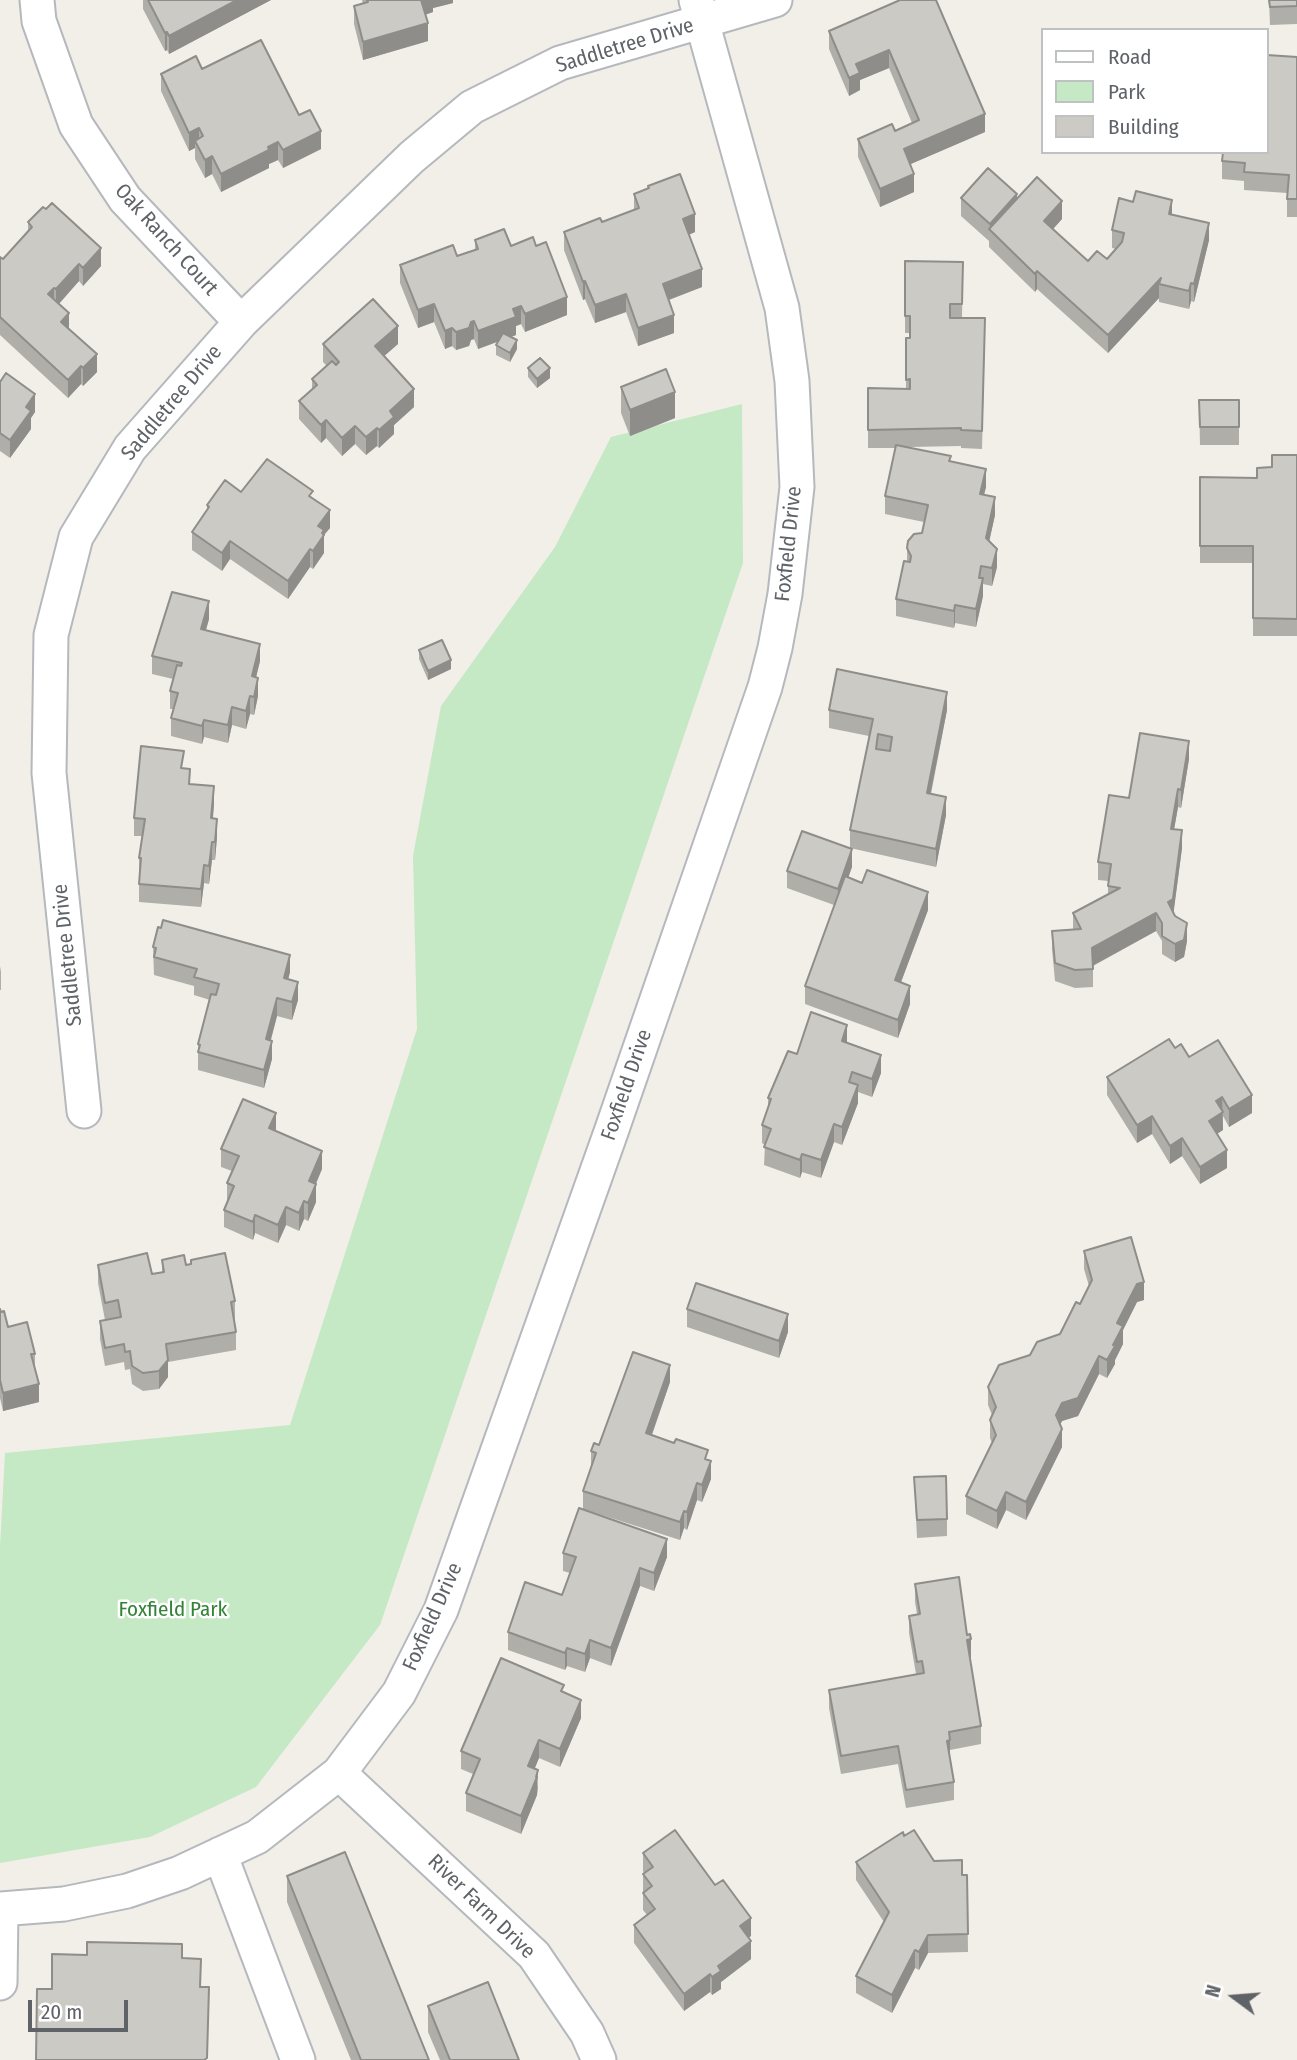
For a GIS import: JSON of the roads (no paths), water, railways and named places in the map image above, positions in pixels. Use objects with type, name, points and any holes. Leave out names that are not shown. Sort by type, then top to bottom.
[{"type":"street","name":"Oak Ranch Court","points":[[37,0],[39,21],[76,125],[125,200],[241,322]]},
{"type":"street","name":"Saddletree Drive","points":[[84,1111],[49,773],[51,635],[76,537],[130,448],[241,322],[412,157],[472,107],[560,64],[700,11],[775,0]]},
{"type":"street","name":"Foxfield Drive","points":[[1,1910],[64,1904],[127,1891],[180,1873],[257,1837],[339,1773],[398,1693],[441,1611],[765,687],[785,594],[797,486],[792,381],[782,308],[700,11]]},
{"type":"street","name":"River Farm Drive","points":[[339,1773],[534,1955],[587,2033],[599,2060]]},
{"type":"street","points":[[220,1854],[298,2060]]},
{"type":"street","points":[[0,1983],[1,1910]]},
{"type":"park label","name":"Foxfield Park","points":[[173,1610]]}]
